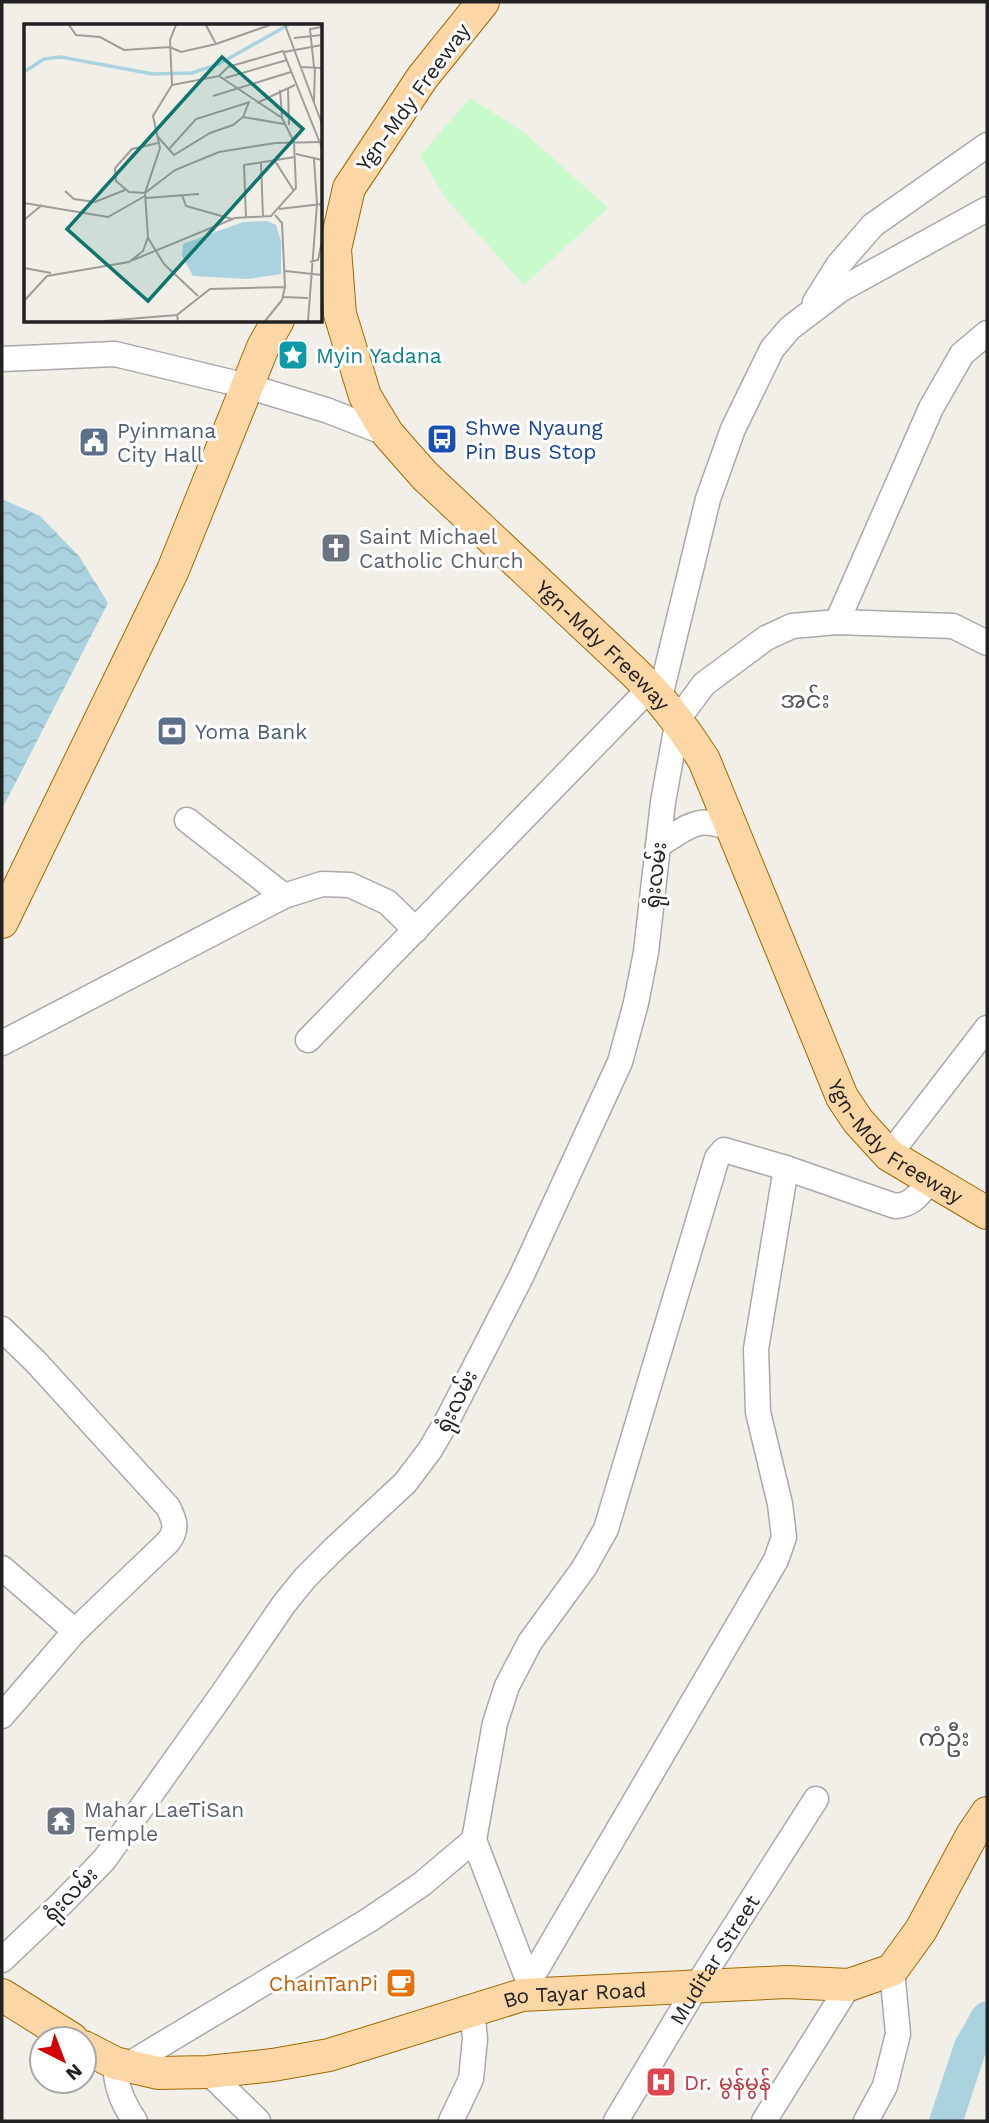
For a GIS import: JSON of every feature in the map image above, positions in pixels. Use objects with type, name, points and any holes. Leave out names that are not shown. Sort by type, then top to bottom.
[{"type":"main road","name":"Ygn-Mdy Freeway","points":[[483,2],[422,78],[349,188],[335,248],[340,314],[365,396],[388,434],[425,476],[663,701],[704,760],[842,1097],[858,1121],[890,1155],[987,1213]]},
{"type":"main road","points":[[322,237],[349,188]]},
{"type":"main road","points":[[2,922],[173,570],[247,386],[277,322]]},
{"type":"main road","points":[[892,1970],[921,1930],[972,1835],[987,1813]]},
{"type":"main road","name":"Bo Tayar Road","points":[[98,2054],[120,2064],[158,2073],[208,2072],[273,2065],[329,2055],[472,2009],[525,1988],[696,1987],[787,1982],[849,1985],[892,1970]]},
{"type":"main road","points":[[2,1995],[50,2025]]},
{"type":"street","points":[[809,311],[839,264],[873,225],[987,145]]},
{"type":"street","points":[[809,311],[840,290],[987,209]]},
{"type":"street","name":"ရုံးလမ်း","points":[[2,1960],[104,1860],[284,1604],[305,1578],[404,1483],[430,1450],[521,1277],[620,1062],[636,1003],[646,952],[658,845],[663,701],[708,499],[733,429],[772,349],[809,311]]},
{"type":"street","points":[[837,622],[932,408],[962,354],[987,333]]},
{"type":"street","points":[[2,359],[115,354],[247,386],[326,410],[388,434]]},
{"type":"street","points":[[308,1040],[416,930],[663,701],[704,684],[766,638],[793,626],[837,622],[953,626],[987,643]]},
{"type":"street","points":[[187,820],[284,896]]},
{"type":"street","points":[[658,845],[700,821],[714,822],[734,830]]},
{"type":"street","points":[[2,1043],[284,896],[321,884],[350,886],[387,902],[416,930]]},
{"type":"street","points":[[890,1155],[987,1028]]},
{"type":"street","points":[[525,1988],[474,1840],[495,1723],[507,1686],[530,1642],[584,1568],[606,1529],[717,1158],[724,1150],[786,1168],[895,1206],[913,1201],[931,1180]]},
{"type":"street","points":[[525,1988],[776,1560],[784,1537],[780,1504],[758,1412],[756,1349],[786,1168]]},
{"type":"street","points":[[2,1329],[36,1362],[168,1507],[176,1522],[174,1534],[168,1542],[75,1631],[2,1716]]},
{"type":"street","points":[[2,1568],[75,1631]]},
{"type":"street","name":"Muditar Street","points":[[616,2121],[696,1987],[816,1799]]},
{"type":"street","points":[[135,2121],[123,2104],[117,2087],[120,2064],[369,1920],[422,1884],[474,1840]]},
{"type":"street","points":[[866,2121],[885,2086],[898,2034],[892,1970]]},
{"type":"street","points":[[764,2121],[849,1985]]},
{"type":"street","points":[[450,2121],[471,2079],[475,2039],[472,2009]]},
{"type":"street","points":[[208,2072],[258,2121]]},
{"type":"green space","points":[[470,98],[525,133],[608,208],[524,285],[447,200],[420,156]]},
{"type":"water","points":[[2,499],[40,516],[79,556],[108,603],[2,809]]},
{"type":"waterway","points":[[946,2121],[970,2048],[987,2018]]},
{"type":"place","name":"Myin Yadana","points":[[293,355]]},
{"type":"place","name":"Shwe Nyaung Pin Bus Stop","points":[[442,439]]},
{"type":"place","name":"Pyinmana City Hall","points":[[94,442]]},
{"type":"place","name":"Saint Michael Catholic Church","points":[[336,548]]},
{"type":"place","name":"Yoma Bank","points":[[172,731]]},
{"type":"place","name":"Mahar LaeTiSan Temple","points":[[61,1821]]},
{"type":"place","name":"ChainTanPi","points":[[401,1983]]},
{"type":"place","name":"Dr. မွန်မွန်","points":[[661,2082]]},
{"type":"district","name":"အင်း","points":[[805,700]]},
{"type":"district","name":"ကံဦး","points":[[944,1738]]}]
